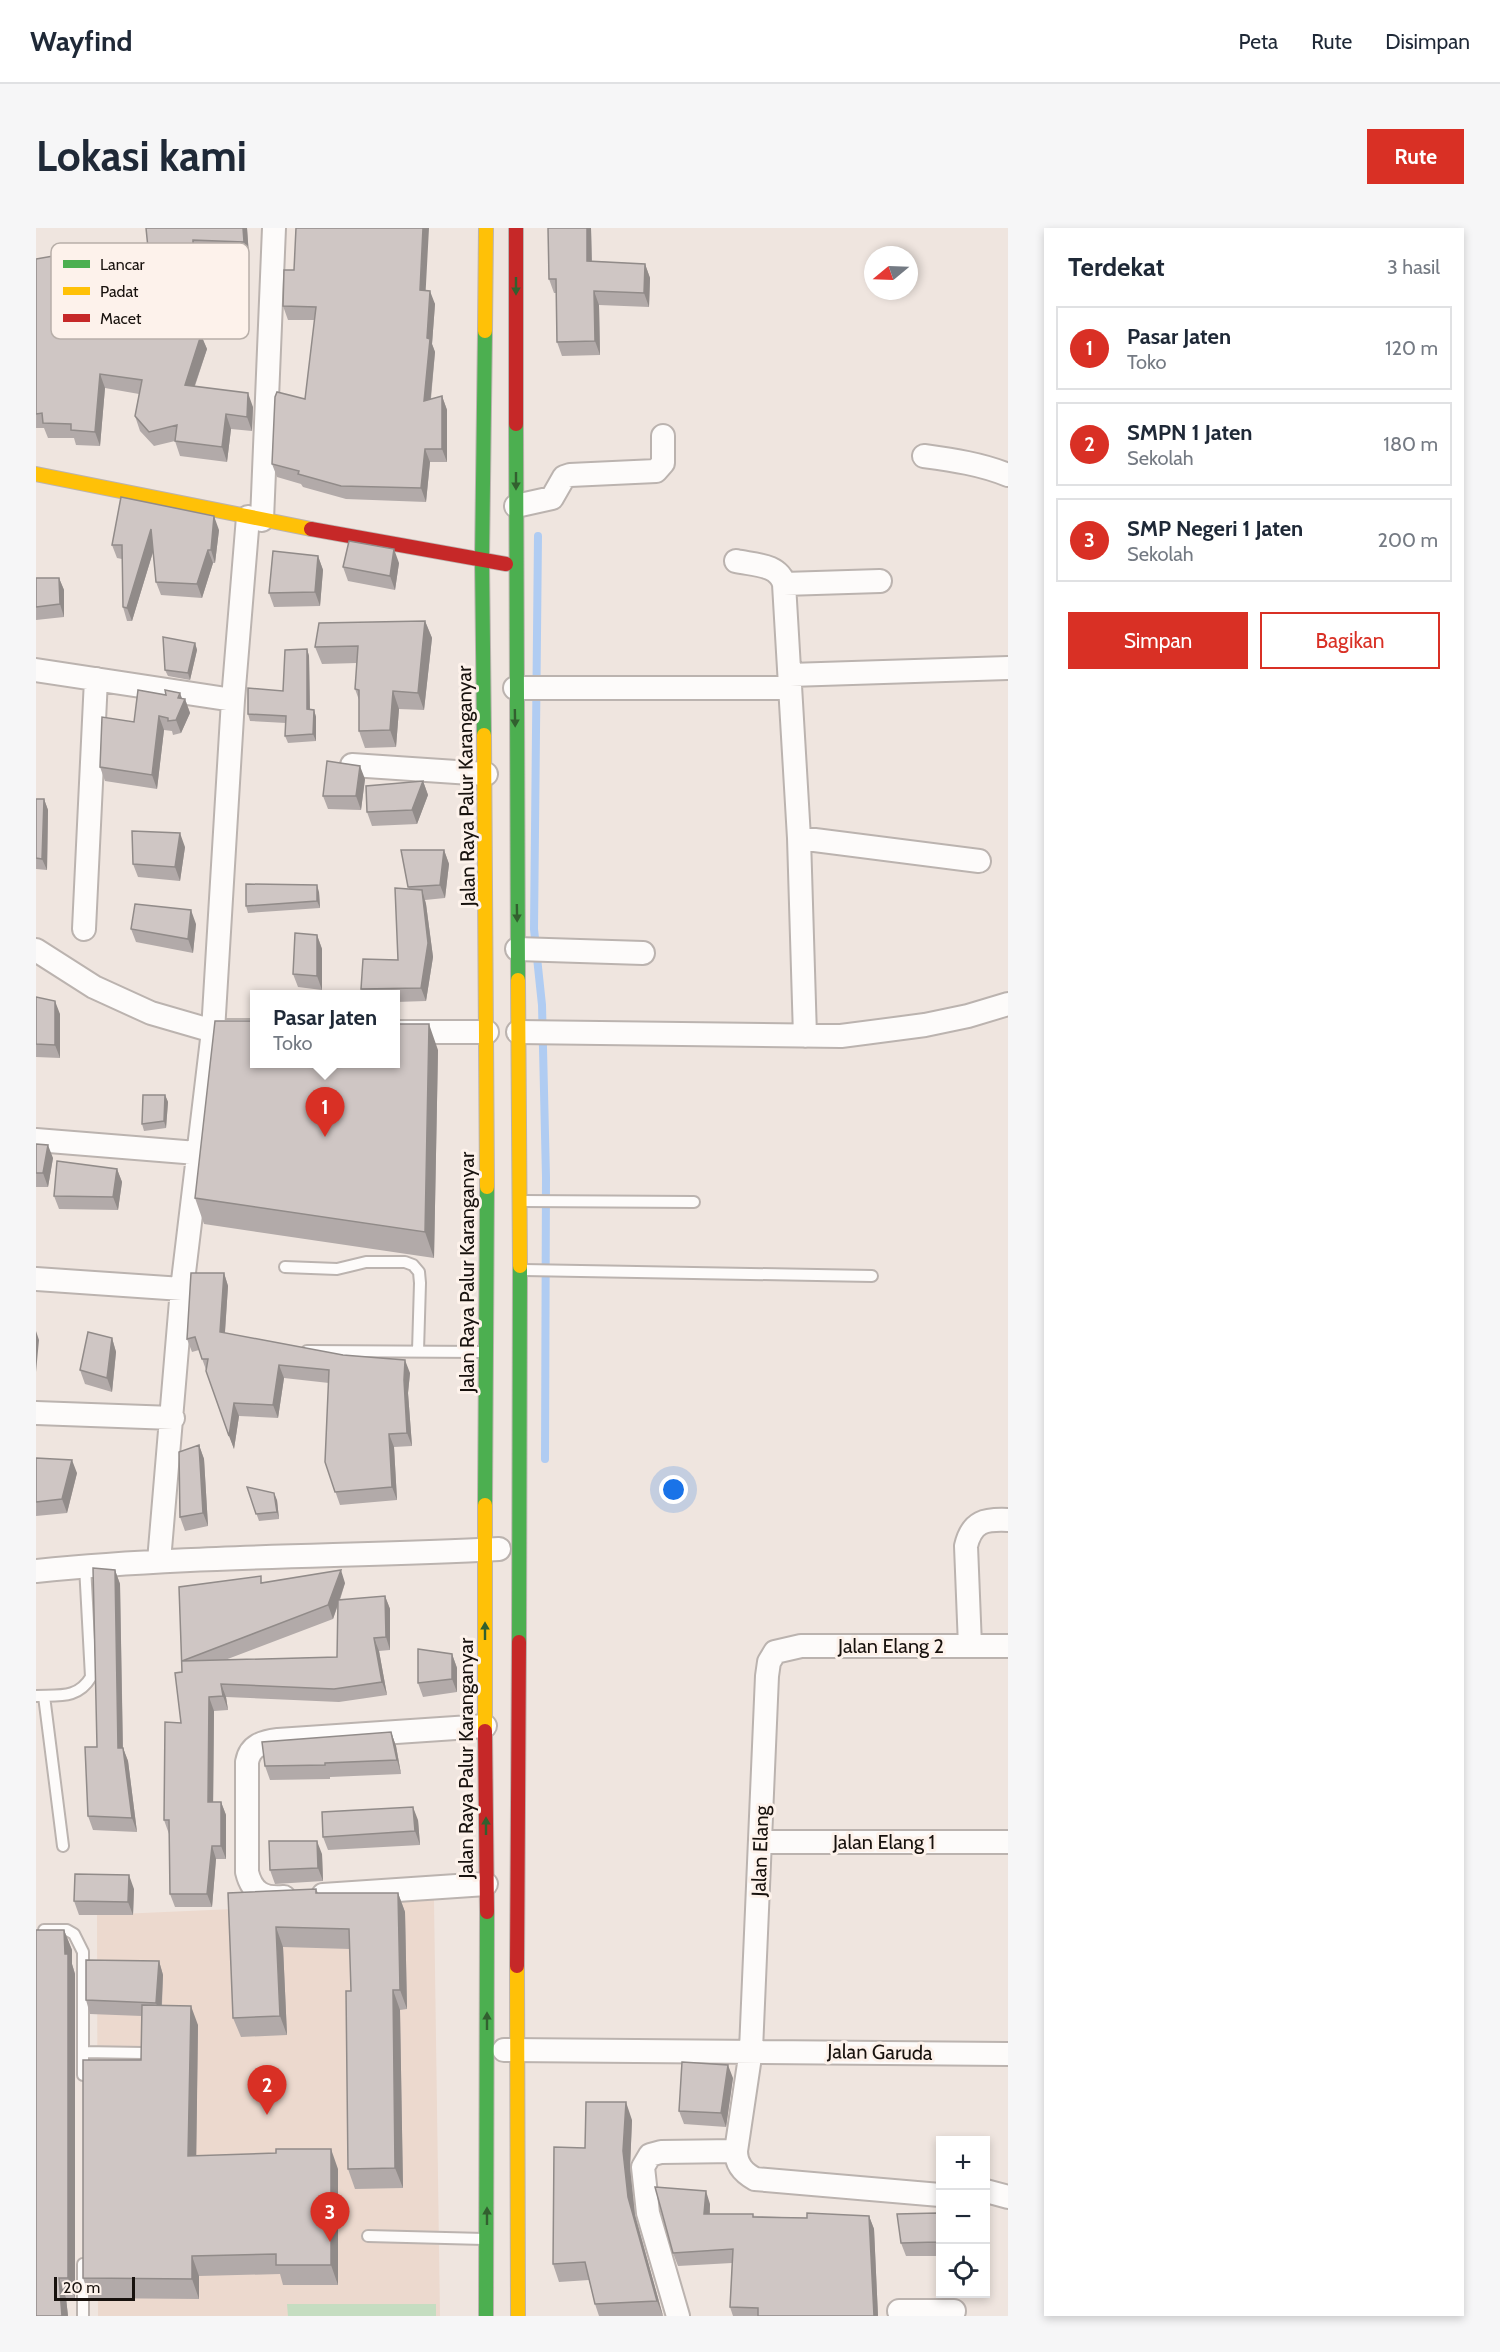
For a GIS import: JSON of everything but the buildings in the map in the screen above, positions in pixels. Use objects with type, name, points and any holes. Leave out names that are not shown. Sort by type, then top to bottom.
[{"type":"main road","name":"Jalan Raya Palur Karanganyar","points":[[486,228],[482,559],[486,774],[513,949],[516,1033],[503,1351],[484,1550],[488,2052],[502,2239],[518,2316]]},
{"type":"main road","name":"Jalan Raya Palur Karanganyar","points":[[486,2316],[502,2239],[517,2049],[518,1548],[503,1351],[520,1270],[513,949],[521,688],[516,566],[516,228]]},
{"type":"main road","points":[[36,474],[255,519],[516,566]]},
{"type":"street","points":[[159,1561],[173,1419],[182,1289],[213,1031],[233,700],[255,519],[274,228]]},
{"type":"street","points":[[516,506],[552,498],[564,477],[570,475],[656,471],[663,464],[663,436]]},
{"type":"street","points":[[924,456],[957,461],[1008,475]]},
{"type":"street","points":[[736,561],[776,570],[782,576],[784,584],[799,838],[805,1036]]},
{"type":"street","points":[[784,584],[880,581]]},
{"type":"street","points":[[521,688],[790,681],[1008,668]]},
{"type":"street","points":[[36,670],[233,700]]},
{"type":"street","points":[[84,929],[96,679]]},
{"type":"street","points":[[352,765],[486,774]]},
{"type":"street","points":[[799,838],[979,861]]},
{"type":"street","points":[[513,949],[643,953]]},
{"type":"street","points":[[36,950],[116,998],[150,1013],[213,1031],[250,1031]]},
{"type":"street","points":[[400,1032],[841,1036],[968,1017],[1008,1004]]},
{"type":"street","points":[[36,1140],[197,1153]]},
{"type":"street","points":[[36,1279],[182,1289]]},
{"type":"street","points":[[36,1413],[173,1419]]},
{"type":"street","points":[[970,1646],[966,1546],[969,1535],[980,1523],[994,1519],[1008,1520]]},
{"type":"street","points":[[36,1571],[159,1561],[518,1548]]},
{"type":"street","name":"Jalan Elang 2","points":[[775,1652],[801,1646],[1008,1646]]},
{"type":"street","name":"Jalan Elang","points":[[736,2151],[751,2050],[767,1676],[769,1662],[775,1652]]},
{"type":"street","points":[[485,1726],[260,1743],[250,1751],[247,1762],[247,1872],[249,1883],[255,1891],[277,1898],[486,1884]]},
{"type":"street","name":"Jalan Elang 1","points":[[761,1842],[1008,1842]]},
{"type":"street","name":"Jalan Garuda","points":[[488,2052],[517,2049],[1008,2054]]},
{"type":"street","points":[[678,2316],[648,2213],[644,2167],[650,2155],[661,2152],[736,2151],[738,2164],[747,2175],[755,2180],[936,2195]]},
{"type":"street","points":[[990,2192],[1008,2197]]},
{"type":"street","points":[[899,2311],[955,2307]]},
{"type":"lane","points":[[520,1201],[694,1202]]},
{"type":"lane","points":[[285,1267],[338,1269],[366,1262],[405,1262],[413,1265],[419,1272],[420,1283],[418,1351]]},
{"type":"lane","points":[[520,1270],[872,1276]]},
{"type":"lane","points":[[300,1351],[503,1351]]},
{"type":"lane","points":[[63,1846],[40,1696],[76,1692],[84,1688],[91,1677],[85,1566]]},
{"type":"lane","points":[[44,1929],[67,1930],[74,1934],[83,1952],[83,2088]]},
{"type":"lane","points":[[83,2052],[143,2053]]},
{"type":"lane","points":[[368,2236],[502,2239]]},
{"type":"lane","points":[[83,2256],[83,2316]]},
{"type":"shaded area","points":[[434,1900],[440,2316],[98,2316],[97,1915]]},
{"type":"green space","points":[[287,2304],[436,2304],[436,2316],[288,2316]]},
{"type":"waterway","points":[[538,536],[534,929],[542,1005],[546,1177],[545,1459]]},
{"type":"traffic: fast","points":[[484,735],[482,559],[485,331]]},
{"type":"traffic: fast","points":[[516,424],[518,980]]},
{"type":"traffic: fast","points":[[485,1505],[487,1187]]},
{"type":"traffic: fast","points":[[519,1642],[520,1266]]},
{"type":"traffic: fast","points":[[486,2316],[487,1912]]},
{"type":"traffic: slow","points":[[485,331],[486,228]]},
{"type":"traffic: slow","points":[[36,474],[311,529]]},
{"type":"traffic: slow","points":[[484,735],[487,1187]]},
{"type":"traffic: slow","points":[[518,980],[520,1266]]},
{"type":"traffic: slow","points":[[485,1505],[485,1731]]},
{"type":"traffic: slow","points":[[517,1966],[518,2316]]},
{"type":"traffic: jam","points":[[516,228],[516,424]]},
{"type":"traffic: jam","points":[[311,529],[506,564]]},
{"type":"traffic: jam","points":[[517,1966],[519,1642]]},
{"type":"traffic: jam","points":[[485,1731],[487,1912]]},
{"type":"place","name":"Pasar Jaten","points":[[325,1137]]},
{"type":"place","name":"SMPN 1 Jaten","points":[[267,2115]]},
{"type":"place","name":"SMP Negeri 1 Jaten","points":[[330,2242]]}]
